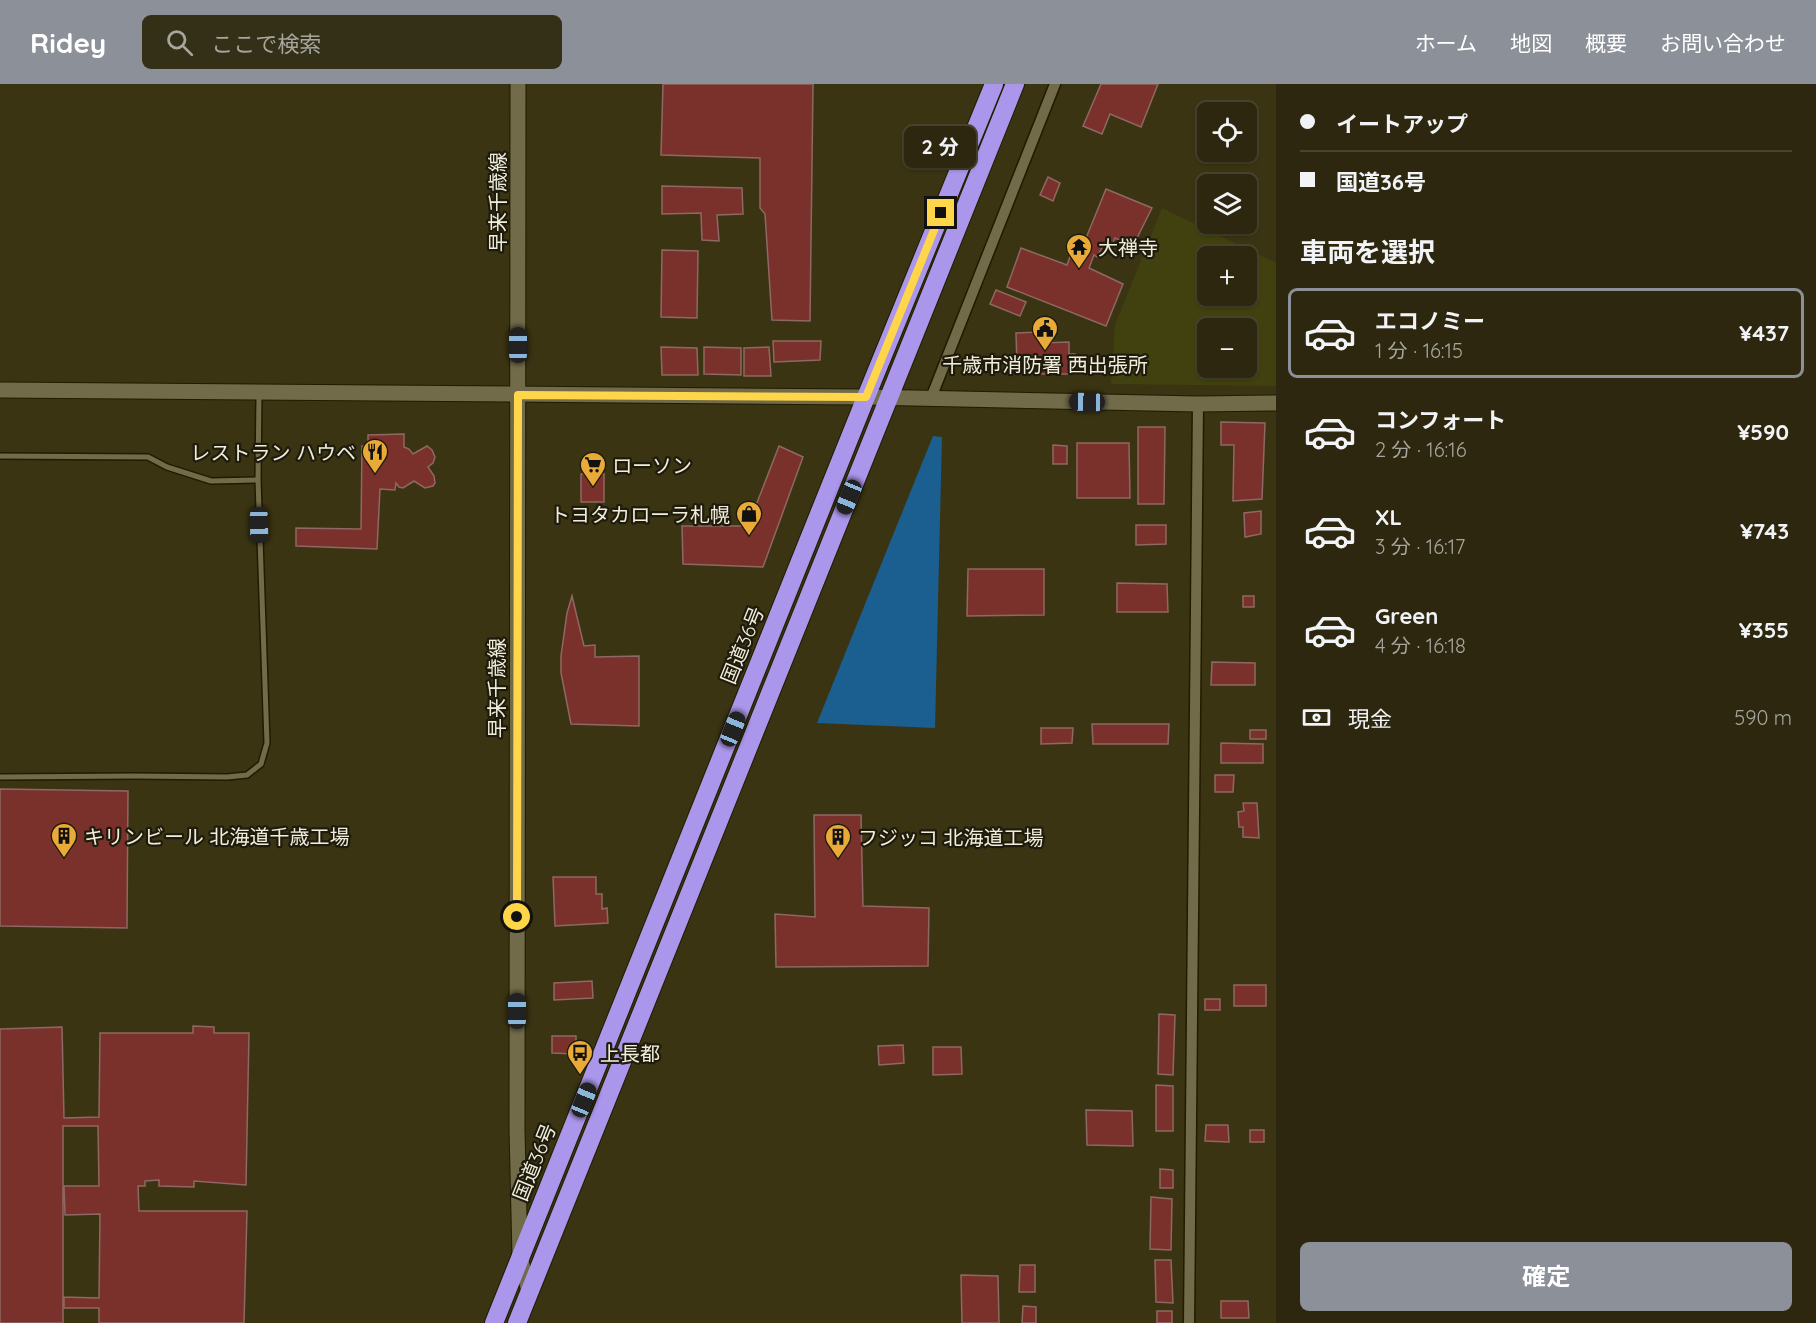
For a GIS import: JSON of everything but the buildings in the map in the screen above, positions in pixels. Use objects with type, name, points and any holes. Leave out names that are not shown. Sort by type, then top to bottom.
[{"type":"highway","name":"国道36号","points":[[494,1323],[994,84]]},
{"type":"highway","points":[[517,1323],[1015,84]]},
{"type":"street","name":"早来千歳線","points":[[518,84],[517,1130],[520,1257],[529,1291]]},
{"type":"street","points":[[932,398],[1055,84]]},
{"type":"street","points":[[0,390],[866,397],[1198,404],[1276,403]]},
{"type":"street","points":[[1189,1323],[1198,404]]},
{"type":"lane","points":[[0,777],[227,777],[247,775],[261,764],[267,743],[258,480],[259,393]]},
{"type":"lane","points":[[0,456],[148,457],[167,467],[211,481],[258,480]]},
{"type":"shaded area","points":[[1162,208],[1197,225],[1197,234],[1216,234],[1241,246],[1197,246],[1197,306],[1257,306],[1257,254],[1276,263],[1276,386],[1111,384],[1115,325]]},
{"type":"water","points":[[933,436],[942,437],[935,728],[817,723]]},
{"type":"place","name":"大禅寺","points":[[1079,270]]},
{"type":"place","name":"千歳市消防署 西出張所","points":[[1045,352]]},
{"type":"place","name":"レストラン ハウベ","points":[[375,475]]},
{"type":"place","name":"ローソン","points":[[593,488]]},
{"type":"place","name":"トヨタカローラ札幌","points":[[749,537]]},
{"type":"place","name":"キリンビール 北海道千歳工場","points":[[64,859]]},
{"type":"place","name":"フジッコ 北海道工場","points":[[838,860]]},
{"type":"place","name":"上長都","points":[[580,1076]]},
{"type":"route","points":[[517,917],[518,395],[866,397],[941,213]]}]
